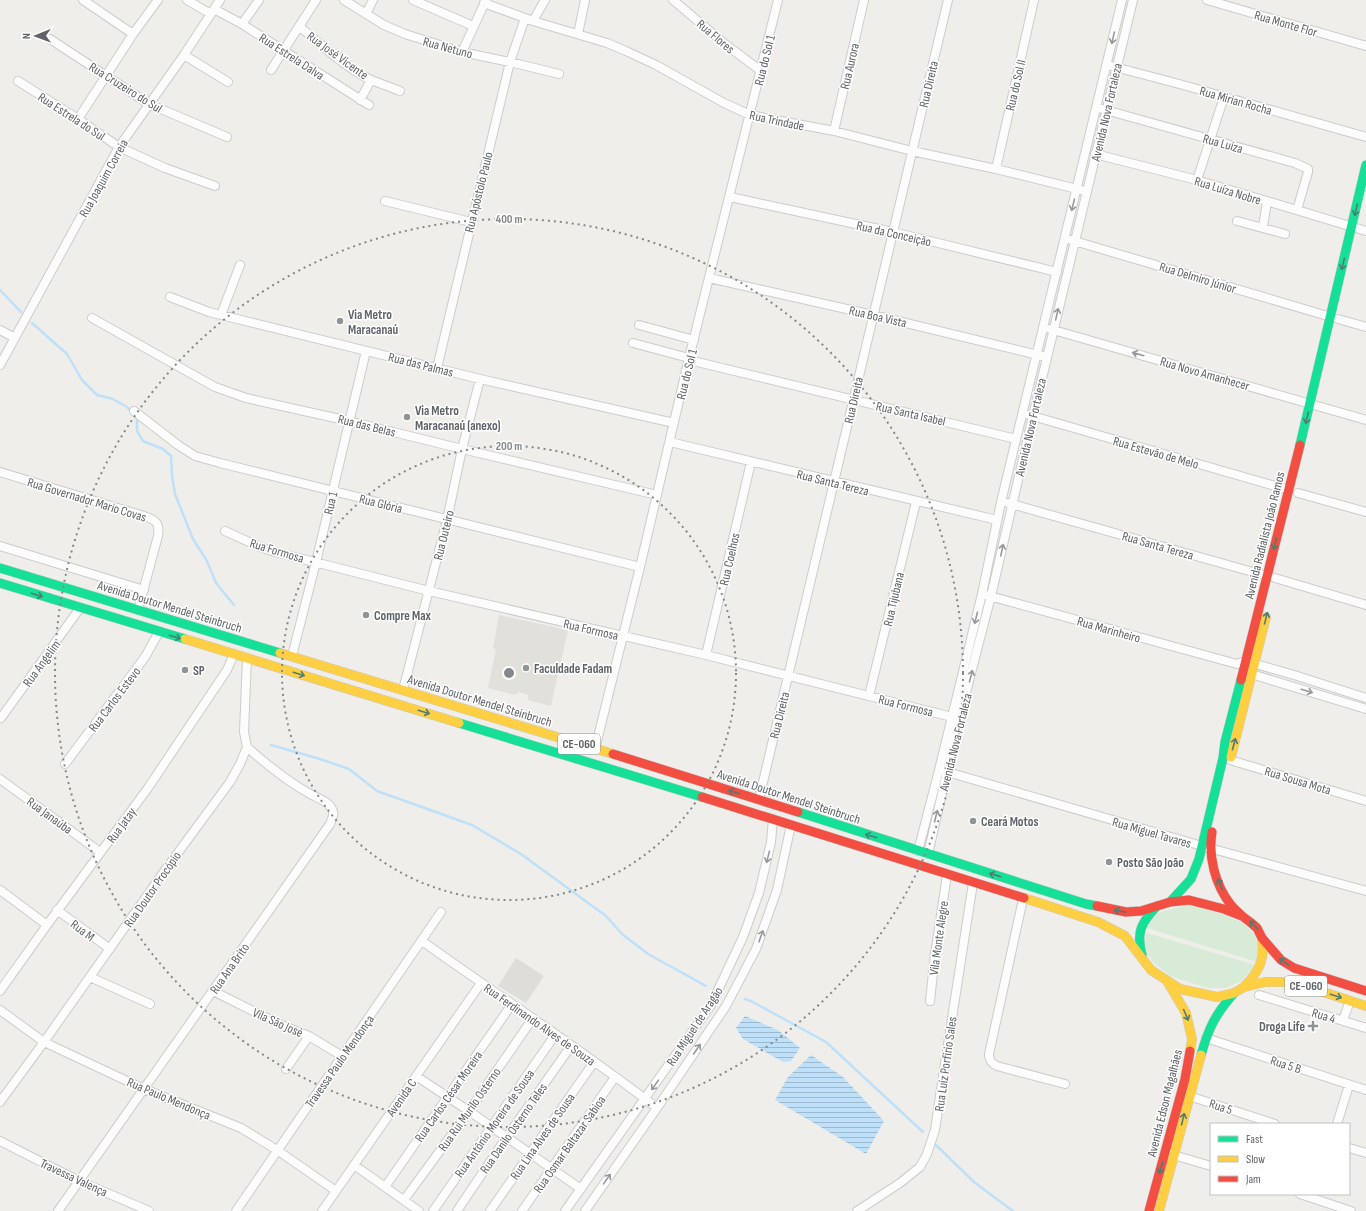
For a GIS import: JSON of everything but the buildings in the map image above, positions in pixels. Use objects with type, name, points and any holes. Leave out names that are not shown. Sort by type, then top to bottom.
[{"type":"main road","name":"Avenida Radialista João Ramos","points":[[1359,229],[1366,165]]},
{"type":"main road","name":"Avenida Radialista João Ramos","points":[[1242,916],[1228,901],[1206,847],[1245,665],[1294,498],[1334,318],[1366,201]]},
{"type":"main road","name":"Avenida Radialista João Ramos","points":[[1271,577],[1294,498]]},
{"type":"main road","name":"Avenida Doutor Mendel Steinbruch","points":[[0,568],[758,799],[1092,905],[1126,912],[1141,911],[1158,906]]},
{"type":"main road","name":"Avenida Doutor Mendel Steinbruch","points":[[0,583],[792,824],[947,875],[1098,922],[1125,936],[1142,958]]},
{"type":"main road","name":"Avenida Radialista João Ramos","points":[[1170,902],[1190,879],[1211,835],[1252,674],[1245,665]]},
{"type":"main road","name":"CE-060","points":[[1158,906],[1170,902],[1189,900],[1203,902],[1242,916],[1257,928],[1262,938],[1280,960],[1294,968],[1366,991]]},
{"type":"main road","points":[[1142,958],[1138,941],[1140,928],[1143,920],[1158,906]]},
{"type":"main road","points":[[1244,987],[1254,977],[1261,966],[1264,950],[1262,938]]},
{"type":"main road","name":"CE-060","points":[[1142,958],[1150,970],[1180,989],[1208,996],[1217,997],[1234,993],[1244,987],[1265,982],[1287,982],[1302,985],[1366,1006]]},
{"type":"main road","name":"Avenida Edson Magalhães","points":[[1159,1211],[1192,1039],[1186,1013],[1167,981]]},
{"type":"main road","name":"Avenida Edson Magalhães","points":[[1149,1211],[1170,1154],[1211,1025],[1219,1011],[1234,993]]},
{"type":"street","points":[[83,0],[133,34]]},
{"type":"street","points":[[78,119],[133,34],[158,0]]},
{"type":"street","name":"Rua Estrela Dalva","points":[[187,0],[242,24],[368,105]]},
{"type":"street","name":"Rua Joaquim Correia","points":[[0,365],[119,148],[184,55],[220,0]]},
{"type":"street","points":[[242,24],[259,0]]},
{"type":"street","points":[[271,70],[316,0]]},
{"type":"street","name":"Rua Netuno","points":[[344,0],[384,25],[405,34],[462,52],[560,74]]},
{"type":"street","points":[[366,14],[372,0]]},
{"type":"street","points":[[413,0],[473,26]]},
{"type":"street","name":"Rua Apóstolo Paulo","points":[[437,368],[510,62],[529,20],[545,0]]},
{"type":"street","points":[[578,34],[585,0]]},
{"type":"street","name":"Rua Flores","points":[[673,0],[725,44],[761,71]]},
{"type":"street","name":"Rua do Sol 1","points":[[595,749],[624,636],[689,359],[778,0]]},
{"type":"street","name":"Rua Aurora","points":[[834,132],[864,0]]},
{"type":"street","name":"Rua Direita","points":[[758,799],[948,0]]},
{"type":"street","name":"Rua do Sol II","points":[[996,169],[1034,0]]},
{"type":"street","points":[[1121,0],[1132,2]]},
{"type":"street","name":"Avenida Nova Fortaleza","points":[[928,854],[943,771],[956,718],[997,520],[1107,64],[1121,0]]},
{"type":"street","name":"Rua Monte Flor","points":[[1207,0],[1366,46]]},
{"type":"street","points":[[462,52],[485,2]]},
{"type":"street","name":"Rua Trindade","points":[[485,2],[529,20],[607,43],[626,51],[656,65],[730,106],[750,115],[834,132],[996,169],[1087,192]]},
{"type":"street","name":"Avenida Nova Fortaleza","points":[[956,718],[992,596],[1012,504],[1132,2]]},
{"type":"street","name":"Rua José Vicente","points":[[299,26],[332,54],[371,80],[400,91]]},
{"type":"street","name":"Rua Cruzeiro do Sul","points":[[50,39],[149,104],[228,137]]},
{"type":"street","points":[[184,55],[228,82]]},
{"type":"street","name":"Rua Mirian Rocha","points":[[1107,64],[1366,138]]},
{"type":"street","points":[[360,100],[371,80]]},
{"type":"street","name":"Rua Estrela do Sul","points":[[18,81],[78,119],[119,148],[165,168],[215,186]]},
{"type":"street","points":[[1197,180],[1224,97]]},
{"type":"street","name":"Rua Luíza","points":[[1096,108],[1294,163],[1308,169],[1297,210]]},
{"type":"street","name":"Rua Luíza Nobre","points":[[1096,154],[1197,180],[1359,229]]},
{"type":"street","name":"Rua da Conceição","points":[[730,197],[893,232],[1057,272]]},
{"type":"street","points":[[384,201],[471,222]]},
{"type":"street","points":[[1263,227],[1267,201]]},
{"type":"street","points":[[1237,221],[1285,234]]},
{"type":"street","name":"Rua Delmiro Júnior","points":[[1065,238],[1366,327]]},
{"type":"street","points":[[221,315],[240,264]]},
{"type":"street","name":"Rua Boa Vista","points":[[709,278],[873,315],[1047,358]]},
{"type":"street","name":"Rua das Palmas","points":[[170,297],[209,312],[480,379],[674,423]]},
{"type":"street","name":"Rua das Belas","points":[[92,318],[216,386],[230,393],[246,398],[349,420],[462,449],[657,494]]},
{"type":"street","points":[[638,325],[694,340]]},
{"type":"street","name":"Rua Novo Amanhecer","points":[[1044,327],[1366,420]]},
{"type":"street","points":[[0,330],[15,338]]},
{"type":"street","name":"Rua Santa Isabel","points":[[633,343],[689,359],[853,400],[1016,438]]},
{"type":"street","name":"Rua 1","points":[[292,656],[366,351]]},
{"type":"street","name":"Rua Outeiro","points":[[403,690],[447,520],[462,449],[480,379]]},
{"type":"street","name":"Rua Glória","points":[[134,411],[178,445],[195,456],[640,567]]},
{"type":"street","name":"Rua Estevão de Melo","points":[[1023,413],[1294,498],[1366,512]]},
{"type":"street","name":"Rua Santa Tereza","points":[[670,442],[916,502],[997,520]]},
{"type":"street","name":"Rua Coelhos","points":[[706,655],[751,462]]},
{"type":"street","name":"Rua Governador Mario Covas","points":[[0,472],[152,519],[157,523],[159,529],[138,610]]},
{"type":"street","name":"Rua Tijubana","points":[[869,696],[916,502]]},
{"type":"street","name":"Rua Santa Tereza","points":[[1002,502],[1366,605]]},
{"type":"street","name":"Rua Formosa","points":[[225,531],[260,547],[429,591],[706,655],[956,718]]},
{"type":"street","points":[[0,546],[144,590]]},
{"type":"street","name":"Rua Marinheiro","points":[[982,594],[1245,665],[1294,675],[1366,698]]},
{"type":"street","name":"Rua Angelim","points":[[1,718],[80,608]]},
{"type":"street","name":"Rua Carlos Estevo","points":[[65,764],[145,657],[159,632]]},
{"type":"street","name":"Rua Jatay","points":[[0,991],[57,910],[148,788],[227,670],[234,654]]},
{"type":"street","points":[[247,658],[244,732],[247,747]]},
{"type":"street","points":[[1252,674],[1366,709]]},
{"type":"street","points":[[1291,686],[1294,675]]},
{"type":"street","name":"Rua Doutor Procópio","points":[[0,1102],[230,782],[247,747]]},
{"type":"street","name":"Rua Ana Brito","points":[[58,1211],[333,818],[334,813],[330,806],[276,772],[247,747]]},
{"type":"street","name":"Rua Sousa Mota","points":[[1230,760],[1366,801]]},
{"type":"street","name":"Avenida Nova Fortaleza","points":[[918,851],[943,771]]},
{"type":"street","name":"Rua Miguel Tavares","points":[[943,771],[1206,847],[1366,891]]},
{"type":"street","name":"Rua Janaúba","points":[[0,778],[100,852]]},
{"type":"street","name":"Rua Miguel de Aragão","points":[[565,1211],[711,1005],[743,937],[758,893],[772,842],[773,819]]},
{"type":"street","name":"Rua Miguel de Aragão","points":[[585,1211],[722,1012],[756,949],[776,890],[792,824]]},
{"type":"street","name":"Vila Monte Alegre","points":[[930,1002],[935,954],[947,875]]},
{"type":"street","name":"Rua Luíz Porfírio Sales","points":[[857,1211],[900,1183],[920,1167],[927,1154],[935,1130],[973,883]]},
{"type":"street","points":[[0,890],[47,924]]},
{"type":"street","points":[[1023,899],[989,1054],[989,1060],[992,1064],[997,1066],[1065,1084]]},
{"type":"street","name":"Rua M","points":[[57,910],[110,949]]},
{"type":"street","name":"Travessa Paulo Mendonça","points":[[236,1211],[441,912]]},
{"type":"street","name":"Rua Ferdinando Alves de Souza","points":[[422,941],[533,1018],[657,1108]]},
{"type":"street","points":[[90,977],[150,1004]]},
{"type":"street","name":"Avenida C","points":[[322,1211],[481,983]]},
{"type":"street","name":"Vila São Josè","points":[[213,991],[281,1025],[309,1036],[342,1056]]},
{"type":"street","name":"Rua 4","points":[[1259,995],[1366,1028]]},
{"type":"street","points":[[1343,1020],[1350,1001]]},
{"type":"street","name":"Rua Carlos César Moreira","points":[[385,1187],[512,1004]]},
{"type":"street","points":[[711,1005],[722,1012]]},
{"type":"street","name":"Rua Paulo Mendonça","points":[[0,1010],[44,1042],[144,1089],[241,1128],[277,1150],[336,1191]]},
{"type":"street","name":"Rua Rui Murilo Osterno","points":[[404,1200],[533,1018]]},
{"type":"street","name":"Rua Antônio Moreira de Sousa","points":[[433,1211],[555,1034]]},
{"type":"street","points":[[286,1069],[309,1036]]},
{"type":"street","name":"Rua 5 B","points":[[1206,1038],[1366,1090]]},
{"type":"street","name":"Rua Danilo Osterno Teles","points":[[457,1211],[571,1046]]},
{"type":"street","name":"Rua Lina Alves de Sousa","points":[[490,1211],[594,1062]]},
{"type":"street","points":[[416,1076],[551,1170],[581,1189]]},
{"type":"street","name":"Rua Osmar Baltazar Sabioa","points":[[522,1211],[615,1077]]},
{"type":"street","points":[[1337,1123],[1349,1085]]},
{"type":"street","name":"Rua 5","points":[[1189,1096],[1272,1123]]},
{"type":"street","name":"Travessa Valença","points":[[0,1141],[79,1181],[149,1211]]},
{"type":"street","points":[[1350,1148],[1366,1153]]},
{"type":"street","points":[[1170,1154],[1210,1166]]},
{"type":"street","points":[[354,1165],[419,1211]]},
{"type":"street","points":[[1306,1195],[1324,1198],[1351,1211]]},
{"type":"shaded area","name":"Faculdade Fadam","points":[[499,615],[568,630],[551,706],[528,700],[528,695],[519,692],[515,695],[488,688],[496,649],[493,648]]},
{"type":"shaded area","points":[[516,958],[544,976],[526,1003],[498,986]]},
{"type":"green space","points":[[1188,905],[1227,916],[1246,926],[1258,942],[1257,962],[1147,928],[1156,915],[1164,911]]},
{"type":"green space","points":[[1147,933],[1255,965],[1241,981],[1233,985],[1225,988],[1208,988],[1170,976],[1153,962],[1147,954],[1145,940]]},
{"type":"water","points":[[745,1016],[778,1030],[800,1048],[791,1061],[783,1062],[743,1039],[736,1028]]},
{"type":"water","points":[[811,1055],[843,1077],[884,1121],[866,1154],[775,1100],[788,1077]]},
{"type":"waterway","points":[[0,290],[21,312]]},
{"type":"waterway","points":[[32,323],[67,354],[82,380],[97,395],[113,399],[127,407],[137,419],[137,431],[143,441],[163,449],[171,456],[175,494],[193,539],[207,561],[216,583],[234,605]]},
{"type":"waterway","points":[[271,745],[349,769],[377,791],[472,825],[521,854],[606,916],[622,934],[648,954],[706,986]]},
{"type":"waterway","points":[[745,999],[826,1042],[923,1132]]},
{"type":"waterway","points":[[936,1145],[974,1182],[1013,1211]]},
{"type":"traffic: fast","points":[[1300,445],[1366,165]]},
{"type":"traffic: fast","points":[[0,568],[280,653]]},
{"type":"traffic: fast","points":[[0,583],[185,639]]},
{"type":"traffic: fast","points":[[1170,902],[1191,879],[1199,859],[1223,758],[1225,742],[1241,680]]},
{"type":"traffic: fast","points":[[459,723],[702,797]]},
{"type":"traffic: fast","points":[[798,812],[1086,904],[1097,906]]},
{"type":"traffic: fast","points":[[1142,955],[1140,947],[1141,928],[1157,906]]},
{"type":"traffic: fast","points":[[1201,1055],[1213,1022],[1234,993]]},
{"type":"traffic: slow","points":[[1231,757],[1266,617]]},
{"type":"traffic: slow","points":[[185,639],[459,723]]},
{"type":"traffic: slow","points":[[280,653],[613,754]]},
{"type":"traffic: slow","points":[[1024,898],[1098,922],[1125,936],[1151,970],[1180,989],[1217,997],[1234,993],[1244,987],[1265,982],[1287,982],[1302,985],[1366,1006]]},
{"type":"traffic: slow","points":[[1244,987],[1254,976],[1260,965],[1263,953],[1262,938]]},
{"type":"traffic: slow","points":[[1167,981],[1186,1013],[1192,1039],[1190,1051]]},
{"type":"traffic: slow","points":[[1159,1211],[1201,1055]]},
{"type":"traffic: jam","points":[[1241,680],[1300,445]]},
{"type":"traffic: jam","points":[[613,754],[798,812]]},
{"type":"traffic: jam","points":[[702,797],[1024,898]]},
{"type":"traffic: jam","points":[[1212,832],[1211,851],[1217,879],[1225,897],[1242,916]]},
{"type":"traffic: jam","points":[[1097,906],[1126,912],[1141,911],[1170,902],[1189,900],[1224,909],[1242,916],[1250,922],[1257,928],[1262,938],[1281,960],[1294,968],[1366,991]]},
{"type":"traffic: jam","points":[[1149,1211],[1185,1079],[1190,1051]]},
{"type":"place","name":"Via Metro Maracanaú","points":[[340,321]]},
{"type":"place","name":"Via Metro Maracanaú (anexo)","points":[[407,417]]},
{"type":"place","name":"Compre Max","points":[[366,615]]},
{"type":"place","name":"Faculdade Fadam","points":[[526,668]]},
{"type":"place","name":"SP","points":[[185,670]]},
{"type":"place","name":"Ceará Motos","points":[[973,821]]},
{"type":"place","name":"Posto São João","points":[[1109,862]]},
{"type":"place","name":"Droga Life","points":[[1313,1026]]}]
